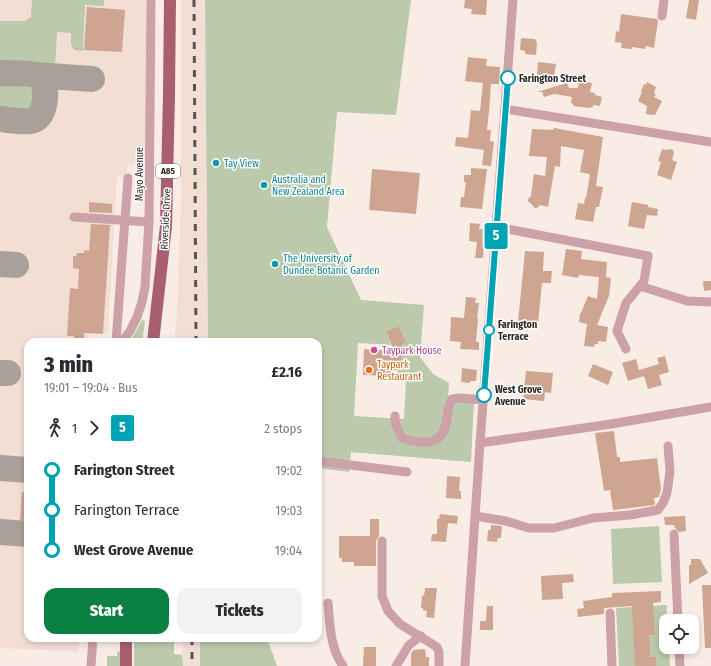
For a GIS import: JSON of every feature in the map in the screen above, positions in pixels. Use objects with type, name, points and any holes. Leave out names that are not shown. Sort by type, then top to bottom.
[{"type":"main road","name":"Riverside Drive","points":[[153,338],[166,226],[170,94],[170,0]]},
{"type":"main road","points":[[126,642],[126,666]]},
{"type":"street","name":"Mayo Avenue","points":[[125,338],[138,317],[145,287],[149,222],[151,0]]},
{"type":"street","points":[[465,666],[513,0]]},
{"type":"street","points":[[662,16],[664,0]]},
{"type":"street","points":[[505,109],[711,142]]},
{"type":"street","points":[[116,338],[128,178]]},
{"type":"street","points":[[74,217],[149,222]]},
{"type":"street","points":[[497,227],[648,256],[644,281],[626,303],[617,330],[626,349]]},
{"type":"street","points":[[640,286],[686,301],[711,302]]},
{"type":"street","points":[[395,416],[395,423],[402,438],[410,441],[435,441],[440,438],[444,432],[447,422],[447,410],[452,399],[461,398],[483,400]]},
{"type":"street","points":[[480,443],[612,424],[711,407]]},
{"type":"street","points":[[475,516],[506,521],[530,528],[554,528],[593,518],[630,515],[658,510],[667,493],[670,471],[668,446]]},
{"type":"street","points":[[322,461],[407,472]]},
{"type":"street","points":[[674,534],[678,614]]},
{"type":"street","points":[[382,541],[382,596],[388,611],[400,624],[437,647],[439,652],[439,666]]},
{"type":"street","points":[[328,603],[332,641],[343,666]]},
{"type":"street","points":[[610,613],[612,666]]},
{"type":"street","points":[[396,666],[409,645],[421,636]]},
{"type":"street","points":[[91,666],[93,642]]},
{"type":"street","points":[[679,654],[680,666]]},
{"type":"shaded area","points":[[0,0],[146,0],[146,160],[128,166],[125,177],[117,177],[108,333],[89,333],[89,338],[24,338],[24,642],[79,642],[78,652],[0,648]]},
{"type":"shaded area","points":[[181,0],[205,0],[208,338],[174,338],[177,312],[181,200]]},
{"type":"shaded area","points":[[182,642],[200,642],[200,666],[183,666]]},
{"type":"green space","points":[[32,0],[104,0],[104,6],[85,5],[83,51],[74,50],[71,44],[71,33],[57,32],[55,69],[0,67],[0,21],[25,21],[31,17]]},
{"type":"green space","name":"The University of Dundee Botanic Garden","points":[[205,0],[411,0],[396,115],[337,112],[327,227],[361,300],[424,305],[420,357],[433,374],[449,383],[448,399],[474,401],[471,462],[351,452],[349,472],[322,469],[322,338],[208,338]],"holes":[[[399,326],[405,341],[404,344],[401,343],[401,360],[399,360],[397,379],[406,380],[404,419],[354,416],[358,343],[391,345],[386,331]]]},
{"type":"green space","points":[[0,85],[20,85],[31,88],[34,91],[36,100],[33,110],[22,117],[0,115]]},
{"type":"green space","points":[[142,320],[145,321],[143,338],[132,338]]},
{"type":"green space","points":[[659,526],[662,582],[613,584],[611,529]]},
{"type":"green space","points":[[667,605],[667,614],[659,614],[659,654],[669,654],[670,666],[619,666],[616,608]]},
{"type":"green space","points":[[134,642],[174,642],[174,654],[182,655],[183,666],[134,666]]},
{"type":"green space","points":[[200,642],[268,642],[277,666],[200,666]]},
{"type":"green space","points":[[120,651],[120,666],[107,666],[107,656],[117,656],[117,652]]},
{"type":"building","points":[[465,0],[487,0],[486,15],[471,14],[472,9],[464,8]]},
{"type":"building","points":[[689,0],[699,0],[696,20],[686,18]]},
{"type":"building","points":[[87,7],[125,10],[122,52],[84,50]]},
{"type":"building","points":[[621,14],[657,19],[658,21],[654,48],[646,46],[645,49],[632,47],[632,49],[621,48],[622,43],[615,42],[616,31],[619,32]]},
{"type":"building","points":[[521,38],[535,39],[537,43],[536,55],[525,54],[525,51],[520,50]]},
{"type":"building","points":[[468,57],[487,59],[486,66],[500,67],[499,84],[491,84],[487,130],[491,130],[490,141],[494,142],[491,166],[482,165],[484,150],[455,146],[456,137],[468,138],[471,110],[480,111],[483,83],[465,81]]},
{"type":"building","points":[[538,62],[556,64],[554,77],[537,75]]},
{"type":"building","points":[[579,81],[592,83],[590,92],[602,97],[600,106],[593,105],[593,107],[589,108],[573,106],[571,103],[572,97],[554,94],[544,97],[542,92],[537,92],[567,83],[569,88],[578,88]]},
{"type":"building","points":[[647,82],[656,87],[654,93],[656,94],[654,97],[662,101],[655,115],[646,114],[647,106],[638,101],[644,84],[646,85]]},
{"type":"building","points":[[554,128],[603,137],[596,186],[603,187],[599,207],[596,207],[593,222],[575,219],[578,203],[584,204],[590,175],[580,172],[584,150],[561,146],[560,167],[555,166],[548,207],[540,205],[536,209],[527,200],[531,196],[534,174],[545,176],[547,157],[529,156],[532,129],[553,130]]},
{"type":"building","points":[[662,149],[673,150],[674,153],[672,160],[677,162],[671,180],[657,175],[661,162],[658,161]]},
{"type":"building","points":[[471,168],[487,169],[482,209],[460,207],[461,197],[464,197],[466,182],[464,182],[464,175],[471,175]]},
{"type":"building","points":[[372,169],[420,173],[416,214],[369,210]]},
{"type":"building","points":[[89,202],[112,204],[112,213],[89,212]]},
{"type":"building","points":[[632,202],[648,205],[648,207],[658,209],[657,216],[647,215],[644,229],[628,226]]},
{"type":"building","points":[[470,223],[480,224],[479,229],[485,229],[483,258],[475,258],[477,242],[469,241]]},
{"type":"building","points":[[91,224],[110,225],[103,334],[84,333],[84,338],[74,338],[74,336],[67,336],[70,288],[78,289],[79,269],[73,268],[73,256],[76,256],[77,253],[84,253],[84,250],[89,251]]},
{"type":"building","points":[[566,249],[582,251],[581,259],[607,262],[606,277],[611,278],[609,296],[597,325],[608,327],[606,342],[598,341],[598,344],[595,344],[594,347],[584,346],[587,324],[579,322],[580,313],[588,296],[597,299],[599,277],[579,275],[578,278],[562,275]]},
{"type":"building","points":[[525,251],[544,252],[543,271],[552,271],[551,283],[542,283],[538,324],[518,322]]},
{"type":"building","points":[[703,281],[711,281],[711,290],[704,291]]},
{"type":"building","points":[[466,297],[476,298],[475,303],[479,303],[476,342],[479,342],[479,350],[460,349],[461,342],[450,341],[451,317],[464,318]]},
{"type":"building","name":"Taypark House","points":[[399,326],[406,343],[402,344],[401,368],[398,363],[398,370],[394,370],[393,376],[363,375],[364,349],[394,351],[386,331]]},
{"type":"building","points":[[665,356],[669,372],[659,375],[662,385],[648,389],[644,376],[628,381],[622,363],[636,359],[639,370],[659,364],[657,358]]},
{"type":"building","points":[[593,364],[613,372],[608,385],[588,376]]},
{"type":"building","points":[[462,368],[477,370],[476,381],[470,381],[470,383],[461,382]]},
{"type":"building","points":[[526,371],[553,373],[551,393],[545,392],[544,401],[523,399]]},
{"type":"building","points":[[614,431],[617,457],[620,457],[620,462],[657,458],[661,489],[659,497],[654,498],[655,505],[613,510],[610,490],[604,491],[595,433]]},
{"type":"building","points":[[447,476],[460,477],[459,491],[461,491],[461,499],[446,498]]},
{"type":"building","points":[[22,492],[24,492],[24,522],[20,522]]},
{"type":"building","points":[[440,514],[458,516],[457,524],[448,523],[446,542],[431,541],[432,534],[437,534],[437,519],[439,519]]},
{"type":"building","points":[[685,516],[686,531],[679,532],[674,525],[665,525],[664,517]]},
{"type":"building","points":[[370,519],[379,519],[379,536],[376,541],[376,566],[354,566],[354,562],[342,562],[342,558],[339,558],[339,536],[370,536]]},
{"type":"building","points":[[491,525],[502,526],[501,538],[498,538],[497,542],[487,541],[488,530],[491,530]]},
{"type":"building","points":[[691,559],[700,559],[708,573],[689,584],[689,565],[691,565]]},
{"type":"building","points":[[573,574],[574,582],[562,583],[563,599],[542,600],[541,576]]},
{"type":"building","points":[[702,585],[711,585],[711,648],[705,648]]},
{"type":"building","points":[[425,588],[437,588],[434,618],[426,617],[427,611],[421,608],[422,595],[424,596]]},
{"type":"building","points":[[661,591],[661,602],[653,603],[655,635],[649,635],[650,657],[656,657],[656,666],[635,666],[632,606],[604,608],[604,614],[578,617],[577,609],[584,608],[583,601],[612,597],[612,593]]},
{"type":"building","points":[[487,606],[493,606],[493,630],[480,630],[480,621],[486,621]]},
{"type":"building","points":[[364,647],[376,647],[376,666],[363,666]]},
{"type":"building","points":[[425,649],[426,657],[429,657],[429,666],[411,666],[411,654],[413,650]]},
{"type":"taxiway","points":[[0,73],[38,76],[42,80],[45,92],[42,112],[34,120],[23,121],[0,119]]},
{"type":"taxiway","points":[[35,75],[92,79]]},
{"type":"taxiway","points":[[0,264],[16,265]]},
{"type":"taxiway","points":[[0,373],[8,373]]},
{"type":"taxiway","points":[[0,468],[24,470]]},
{"type":"taxiway","points":[[0,532],[24,534]]},
{"type":"railway","points":[[194,0],[196,338]]},
{"type":"railway","points":[[192,642],[192,666]]},
{"type":"bus line","name":"5","points":[[484,395],[508,78]]},
{"type":"place","name":"Farington Street","points":[[508,78]]},
{"type":"place","name":"Tay View","points":[[216,163]]},
{"type":"place","name":"Australia and New Zealand Area","points":[[264,185]]},
{"type":"place","name":"The University of Dundee Botanic Garden","points":[[275,264]]},
{"type":"place","name":"Farington Terrace","points":[[489,330]]},
{"type":"place","name":"Taypark House","points":[[374,350]]},
{"type":"place","name":"Taypark Restaurant","points":[[369,370]]},
{"type":"place","name":"West Grove Avenue","points":[[484,395]]}]
